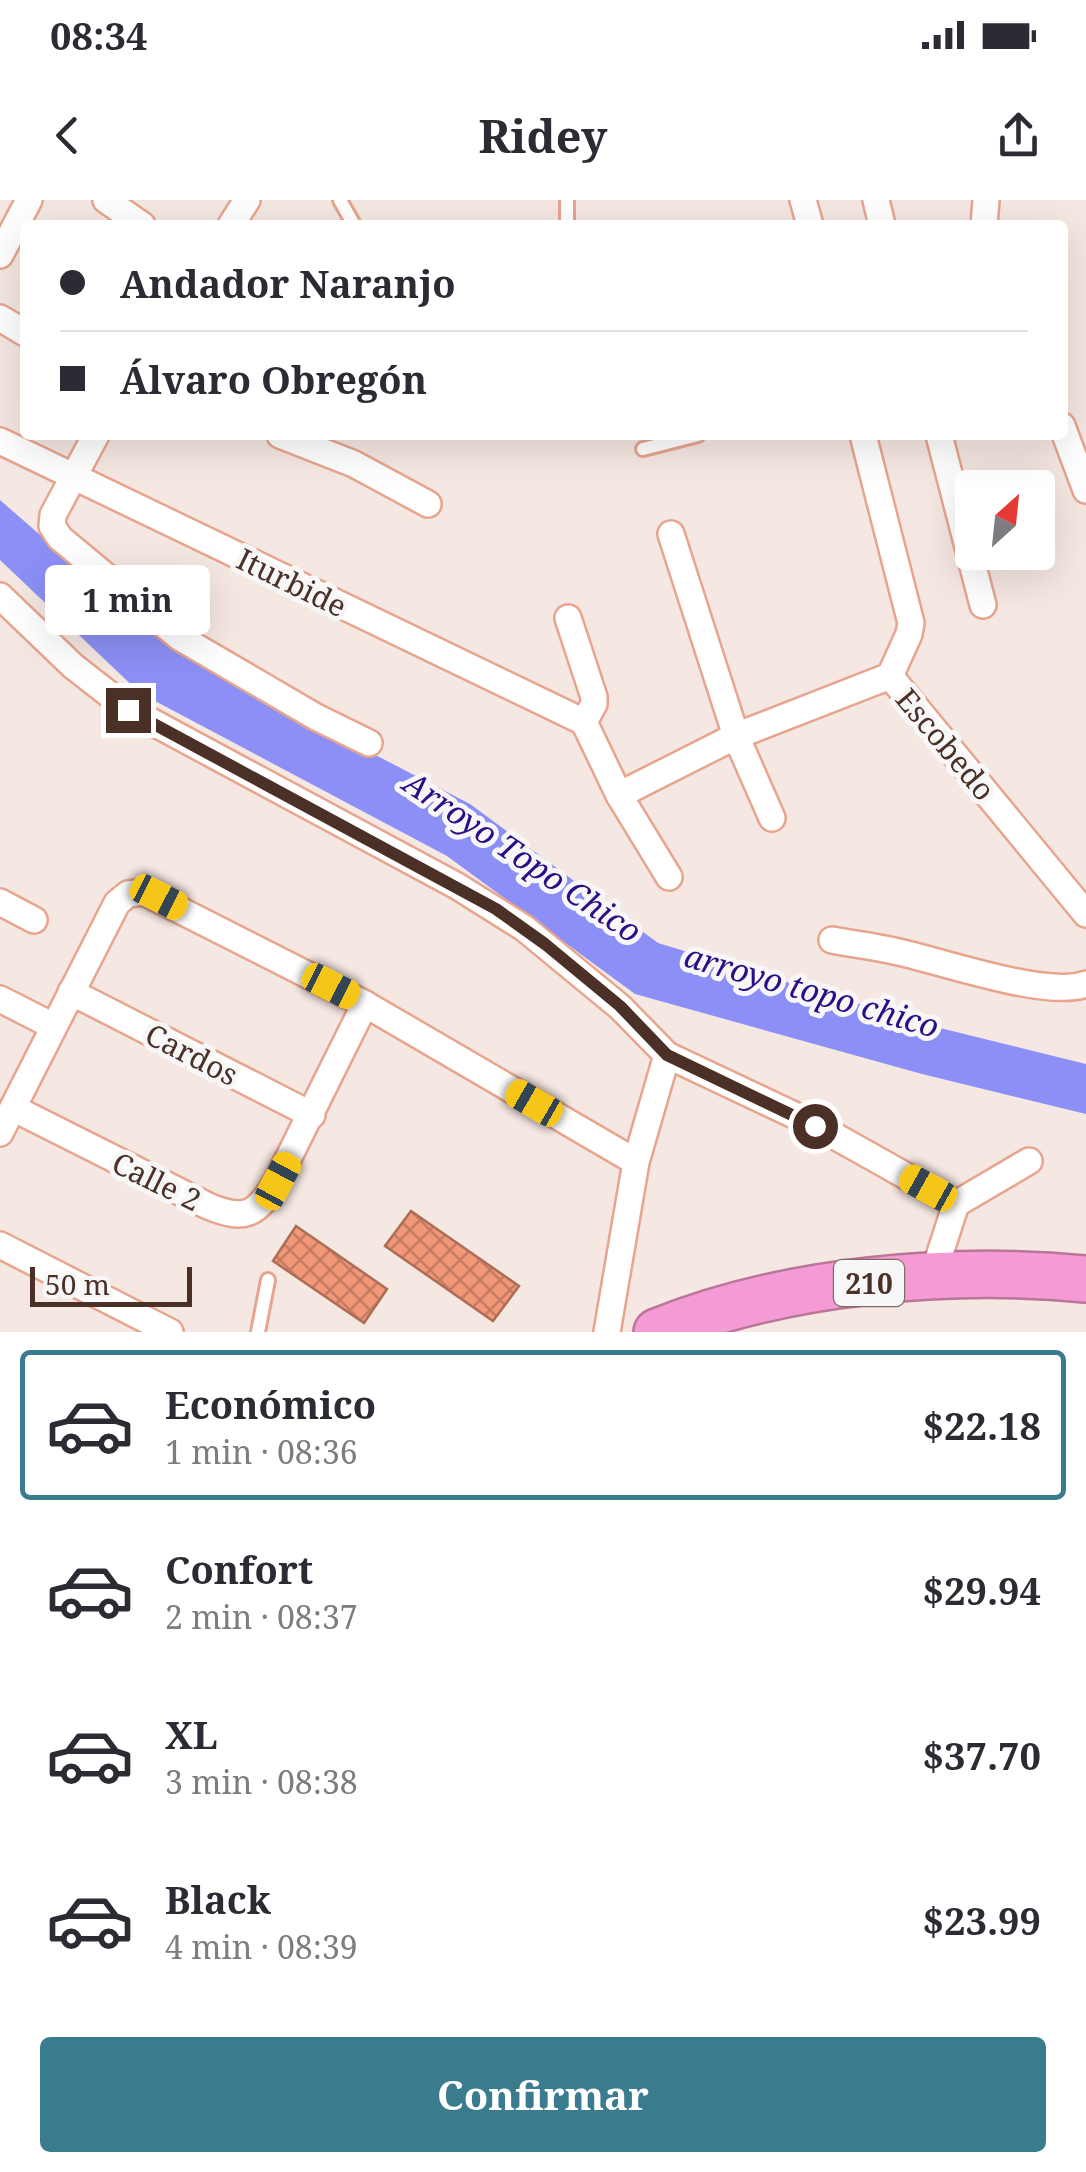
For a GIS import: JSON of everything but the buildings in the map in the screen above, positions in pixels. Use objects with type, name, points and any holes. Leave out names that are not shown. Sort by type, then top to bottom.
[{"type":"highway","name":"210","points":[[658,1332],[782,1294],[932,1275],[1086,1279]]},
{"type":"street","points":[[0,255],[29,200]]},
{"type":"street","points":[[106,200],[135,220]]},
{"type":"street","points":[[93,440],[53,516],[52,526],[60,538],[179,638],[316,717],[369,742]]},
{"type":"street","points":[[293,440],[354,464],[428,504]]},
{"type":"street","name":"Escobedo","points":[[864,440],[911,623],[910,634],[890,676],[1086,914]]},
{"type":"street","points":[[939,440],[983,605]]},
{"type":"street","points":[[1067,440],[1086,490]]},
{"type":"street","name":"Iturbide","points":[[0,441],[584,722]]},
{"type":"street","points":[[670,534],[736,736],[772,818]]},
{"type":"street","points":[[0,596],[73,666],[128,710],[456,886],[524,928],[620,1006],[667,1055],[815,1126],[956,1204]]},
{"type":"street","points":[[568,618],[594,696],[584,722],[619,795],[669,877]]},
{"type":"street","points":[[619,795],[736,736],[890,676]]},
{"type":"street","points":[[0,1133],[117,903],[134,892],[159,897],[366,1004],[636,1162]]},
{"type":"street","points":[[0,902],[34,920]]},
{"type":"street","points":[[832,940],[892,950],[1032,984],[1075,988],[1086,984]]},
{"type":"street","name":"Cardos","points":[[71,992],[312,1115]]},
{"type":"street","points":[[0,999],[54,1026]]},
{"type":"street","name":"Calle 2","points":[[13,1108],[208,1206],[236,1215],[263,1205],[366,1004]]},
{"type":"street","points":[[607,1332],[636,1162],[667,1055]]},
{"type":"street","points":[[932,1275],[956,1204],[1029,1162]]},
{"type":"street","points":[[0,1245],[170,1332]]},
{"type":"lane","points":[[643,449],[678,440]]},
{"type":"lane","points":[[258,1332],[268,1280]]},
{"type":"water","points":[[0,500],[171,649],[470,804],[658,943],[932,1026],[1086,1064],[1086,1114],[922,1074],[635,994],[447,856],[140,693],[0,560]]},
{"type":"route","points":[[128,710],[496,909],[620,1006],[667,1055],[815,1126]]},
{"type":"water label","name":"Arroyo Topo Chico","points":[[523,856]]},
{"type":"water label","name":"arroyo topo chico","points":[[812,990]]}]
